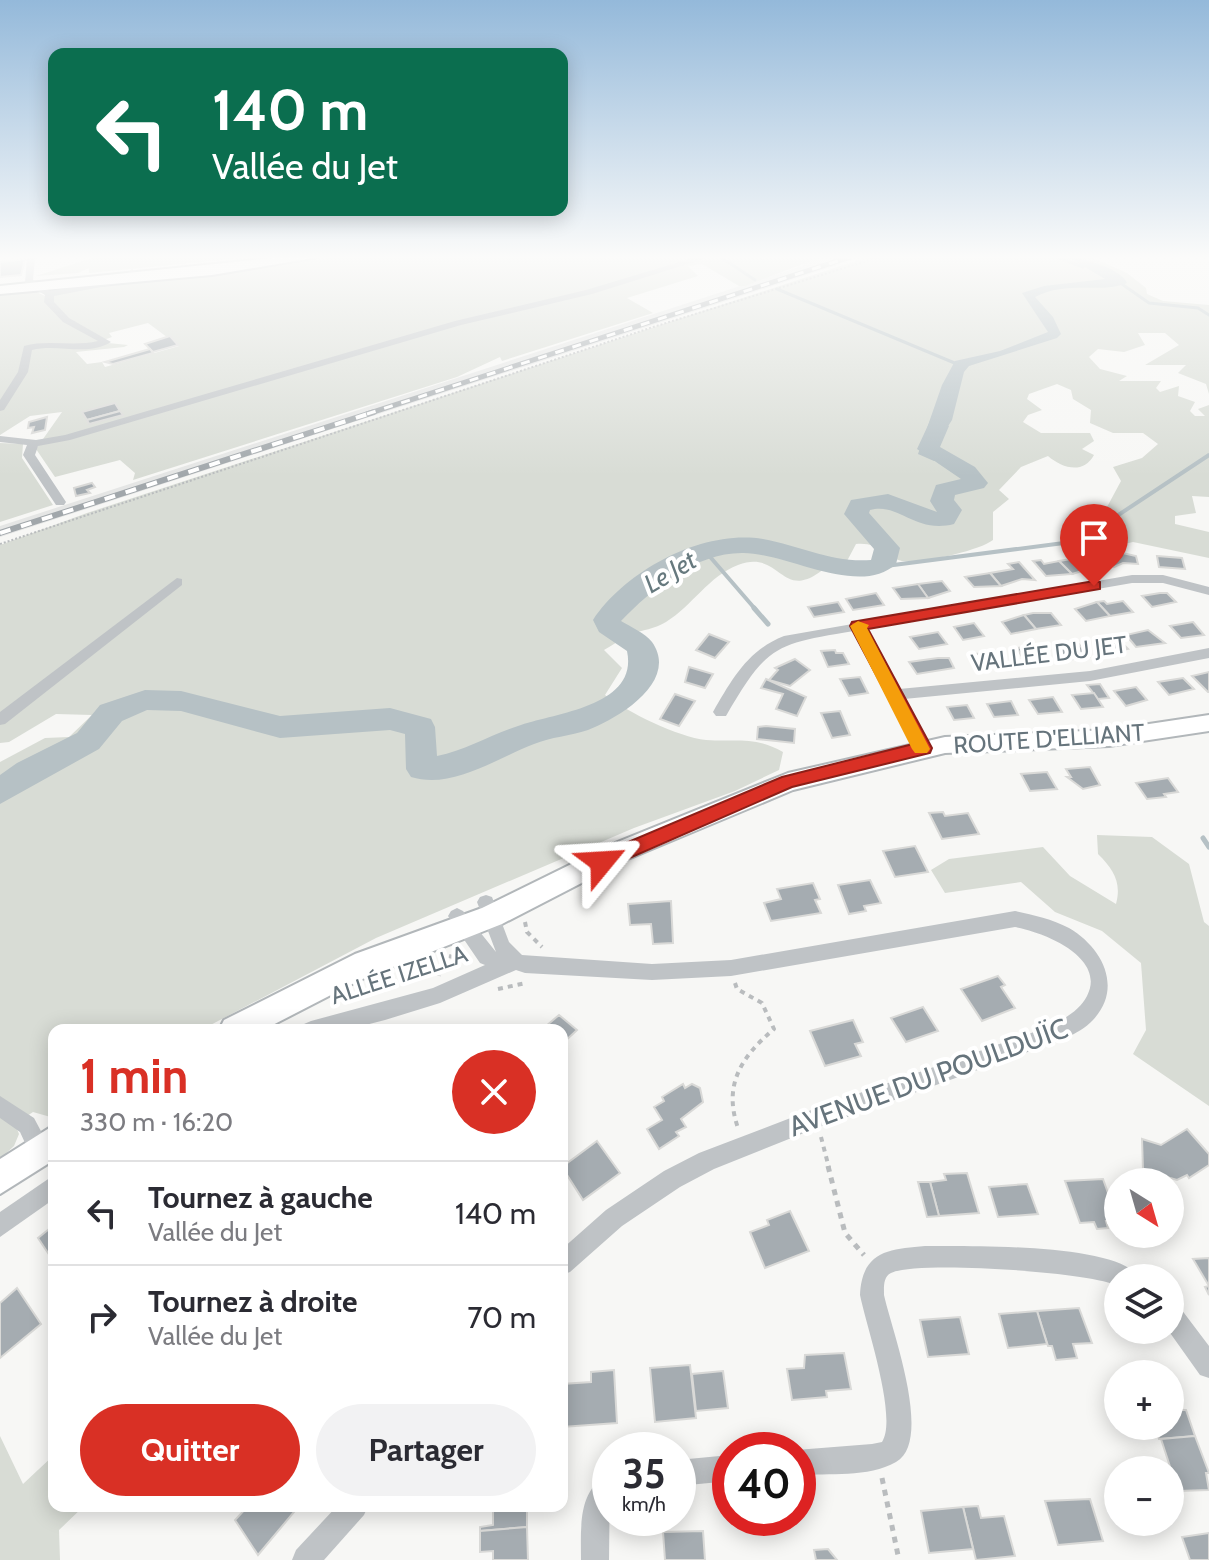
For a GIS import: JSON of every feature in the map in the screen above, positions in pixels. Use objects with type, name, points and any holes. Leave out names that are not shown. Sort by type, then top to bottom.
[{"type":"street","points":[[0,408],[23,372],[27,348],[41,345],[89,347],[107,341],[85,330]]},
{"type":"street","points":[[0,439],[34,443],[120,423],[434,330]]},
{"type":"street","points":[[34,443],[29,455],[60,502]]},
{"type":"street","points":[[721,712],[743,670],[758,654],[799,636],[1132,579],[1163,579],[1209,591]]},
{"type":"street","points":[[0,720],[177,582]]},
{"type":"street","points":[[858,626],[923,748]]},
{"type":"street","name":"VALLÉE DU JET","points":[[893,695],[1090,676],[1209,653]]},
{"type":"street","name":"ROUTE D'ELLIANT","points":[[246,1024],[352,970],[619,852],[788,782],[923,748],[1109,738],[1206,729]]},
{"type":"street","points":[[489,909],[498,941],[510,964]]},
{"type":"street","name":"AVENUE DU POULDUÏC","points":[[510,964],[652,972],[731,968],[1015,919],[1036,921],[1066,936],[1089,956],[1097,970],[1101,987],[1097,1005],[1084,1020],[1060,1032],[814,1119],[707,1161],[672,1179],[614,1218],[568,1259]]},
{"type":"street","name":"ALLÉE IZELLA","points":[[460,922],[487,957],[510,964]]},
{"type":"street","name":"ALLÉE IZELLA","points":[[333,1024],[427,999],[510,964]]},
{"type":"street","points":[[0,1106],[27,1125],[47,1146],[2,1176]]},
{"type":"street","points":[[0,1226],[48,1190]]},
{"type":"street","points":[[816,1460],[877,1455],[894,1449],[902,1431],[874,1310],[872,1284],[877,1271],[889,1261],[918,1257],[1073,1263],[1104,1269]]},
{"type":"street","points":[[1184,1332],[1209,1366]]},
{"type":"street","points":[[306,1560],[350,1512]]},
{"type":"street","points":[[595,1536],[595,1560]]},
{"type":"path","points":[[0,544],[645,330]]},
{"type":"path","points":[[530,912],[526,929],[541,945],[539,966]]},
{"type":"path","points":[[426,955],[438,963],[441,972],[427,999]]},
{"type":"path","points":[[731,1113],[738,1064],[774,1029],[762,1003],[737,989]]},
{"type":"path","points":[[814,1119],[845,1233],[877,1271]]},
{"type":"path","points":[[877,1455],[899,1560]]},
{"type":"shaded area","points":[[0,330],[121,330],[109,333],[112,337],[98,342],[128,345],[124,347],[76,352],[87,364],[102,362],[105,367],[179,346],[157,330],[600,330],[502,361],[500,357],[457,377],[133,480],[135,473],[120,460],[55,477],[36,449],[62,412],[30,416],[0,435]]},
{"type":"shaded area","points":[[605,330],[638,330],[0,537],[0,526]]},
{"type":"shaded area","points":[[646,330],[1209,330],[1209,394],[1206,384],[1178,373],[1186,365],[1145,365],[1179,345],[1165,333],[1138,333],[1145,345],[1124,352],[1098,349],[1089,357],[1100,369],[1127,376],[1119,381],[1161,381],[1156,388],[1160,392],[1179,386],[1178,396],[1195,402],[1190,411],[1195,416],[1205,416],[1198,409],[1209,405],[1209,497],[1192,496],[1196,513],[1175,516],[1175,524],[1209,532],[1209,558],[1133,542],[1107,548],[1079,529],[1087,519],[1107,507],[1121,481],[1113,467],[1142,458],[1158,444],[1143,433],[1113,433],[1090,423],[1091,410],[1073,399],[1071,390],[1057,384],[1029,394],[1027,399],[1042,410],[1028,415],[1023,422],[1041,433],[1090,433],[1094,441],[1082,449],[1094,455],[1084,465],[1072,468],[1048,456],[1021,467],[999,490],[1009,499],[993,512],[993,540],[963,552],[910,561],[895,559],[871,545],[856,544],[847,561],[835,559],[817,574],[803,580],[793,580],[765,564],[753,562],[738,565],[718,576],[666,622],[631,634],[604,650],[622,668],[605,695],[615,702],[653,723],[695,738],[755,742],[773,747],[783,752],[779,770],[735,791],[634,828],[376,938],[212,1024],[48,1024],[48,1116],[33,1112],[15,1124],[19,1134],[14,1146],[0,1159],[0,762],[45,738],[69,737],[92,715],[56,714],[9,742],[0,743],[0,545],[87,513]]},
{"type":"shaded area","points":[[1047,330],[1059,330],[1061,334],[1057,338],[969,366],[964,372],[952,420],[936,445],[945,456],[934,461],[918,454],[942,385],[955,361],[1000,351],[1048,332]]},
{"type":"shaded area","points":[[0,443],[23,444],[22,458],[53,505],[0,522]]},
{"type":"shaded area","points":[[1097,835],[1152,837],[1189,864],[1204,922],[1209,926],[1209,1106],[1133,1054],[1146,1030],[1141,963],[1102,931],[1055,912],[1021,882],[945,893],[931,870],[949,859],[1043,847],[1070,876],[1116,904],[1117,882],[1098,854]]},
{"type":"shaded area","points":[[0,1436],[23,1484],[48,1461],[48,1512],[78,1512],[59,1530],[60,1560],[0,1560]]},
{"type":"building","points":[[170,336],[178,345],[153,352],[145,344]]},
{"type":"building","points":[[150,349],[153,353],[113,364],[105,362]]},
{"type":"building","points":[[115,403],[120,411],[87,420],[82,412]]},
{"type":"building","points":[[120,411],[123,415],[89,424],[87,420]]},
{"type":"building","points":[[47,417],[45,430],[32,433],[34,427],[28,428],[29,422]]},
{"type":"building","points":[[92,483],[95,487],[87,490],[90,493],[76,496],[74,488]]},
{"type":"building","points":[[1118,552],[1136,556],[1138,564],[1123,563],[1114,567],[1101,554]]},
{"type":"building","points":[[1157,556],[1182,558],[1185,569],[1159,567]]},
{"type":"building","points":[[1083,557],[1092,568],[1072,574],[1059,561]]},
{"type":"building","points":[[1041,560],[1044,564],[1059,561],[1072,574],[1046,576],[1033,561]]},
{"type":"building","points":[[1019,562],[1035,580],[1022,579],[1001,586],[990,573],[1013,569],[1008,564]]},
{"type":"building","points":[[990,573],[1001,586],[974,587],[965,577]]},
{"type":"building","points":[[942,581],[950,591],[928,598],[918,584]]},
{"type":"building","points":[[918,584],[928,598],[901,599],[893,588]]},
{"type":"building","points":[[876,593],[884,605],[853,610],[846,599]]},
{"type":"building","points":[[1167,593],[1176,602],[1152,607],[1142,596]]},
{"type":"building","points":[[1123,601],[1133,612],[1110,616],[1097,602],[1107,604]]},
{"type":"building","points":[[838,602],[844,612],[814,617],[808,607]]},
{"type":"building","points":[[1097,602],[1110,616],[1086,621],[1075,609]]},
{"type":"building","points":[[1051,613],[1061,625],[1036,629],[1024,615]]},
{"type":"building","points":[[1024,615],[1036,629],[1011,634],[1002,622]]},
{"type":"building","points":[[1193,622],[1204,635],[1181,638],[1170,626]]},
{"type":"building","points":[[974,623],[984,636],[963,640],[954,627]]},
{"type":"building","points":[[1148,630],[1165,643],[1136,647],[1126,635]]},
{"type":"building","points":[[938,632],[947,644],[919,649],[910,637]]},
{"type":"building","points":[[709,634],[729,642],[715,658],[696,650]]},
{"type":"building","points":[[1117,638],[1128,649],[1108,653],[1097,642]]},
{"type":"building","points":[[1079,644],[1089,657],[1067,660],[1056,646]]},
{"type":"building","points":[[1039,646],[1047,660],[1025,662],[1017,648]]},
{"type":"building","points":[[835,650],[836,653],[843,653],[849,664],[828,667],[821,651]]},
{"type":"building","points":[[996,653],[1004,665],[980,667],[973,654]]},
{"type":"building","points":[[949,658],[954,668],[917,674],[909,662]]},
{"type":"building","points":[[795,659],[810,670],[790,686],[769,680],[778,670],[775,668]]},
{"type":"building","points":[[689,667],[713,674],[705,688],[685,682]]},
{"type":"building","points":[[1209,672],[1209,692],[1208,692],[1192,676]]},
{"type":"building","points":[[860,677],[868,693],[849,696],[840,679]]},
{"type":"building","points":[[1183,678],[1194,689],[1169,695],[1158,682]]},
{"type":"building","points":[[766,679],[806,697],[797,716],[776,709],[783,694],[761,688]]},
{"type":"building","points":[[1100,684],[1109,698],[1098,699],[1087,685]]},
{"type":"building","points":[[1136,687],[1147,700],[1126,706],[1114,691]]},
{"type":"building","points":[[1094,693],[1103,707],[1081,709],[1072,695]]},
{"type":"building","points":[[675,694],[695,701],[679,726],[660,719]]},
{"type":"building","points":[[1053,697],[1062,712],[1038,714],[1029,700]]},
{"type":"building","points":[[1011,701],[1018,715],[994,717],[987,704]]},
{"type":"building","points":[[967,705],[974,718],[954,720],[947,707]]},
{"type":"building","points":[[840,711],[850,735],[832,738],[821,713]]},
{"type":"building","points":[[758,727],[795,729],[794,743],[757,739]]},
{"type":"building","points":[[1090,767],[1100,785],[1083,789],[1067,777],[1071,777],[1066,769]]},
{"type":"building","points":[[1047,772],[1057,789],[1030,791],[1021,774]]},
{"type":"building","points":[[1168,778],[1178,792],[1164,794],[1166,797],[1147,799],[1136,783]]},
{"type":"building","points":[[943,812],[945,816],[968,813],[979,834],[942,839],[929,813]]},
{"type":"building","points":[[915,846],[928,872],[895,877],[883,851]]},
{"type":"building","points":[[870,880],[881,903],[864,906],[866,911],[849,914],[838,885]]},
{"type":"building","points":[[813,883],[820,899],[815,900],[821,913],[771,921],[764,903],[781,899],[777,889]]},
{"type":"building","points":[[671,901],[673,943],[653,944],[651,924],[630,925],[628,904]]},
{"type":"building","points":[[998,976],[1005,985],[1001,987],[1015,1008],[982,1021],[961,989]]},
{"type":"building","points":[[923,1007],[938,1031],[906,1042],[891,1018]]},
{"type":"building","points":[[559,1015],[577,1030],[568,1038],[568,1024],[548,1024]]},
{"type":"building","points":[[853,1020],[863,1042],[855,1044],[861,1056],[825,1066],[810,1031]]},
{"type":"building","points":[[683,1084],[685,1088],[692,1084],[700,1088],[703,1102],[681,1119],[686,1127],[676,1132],[679,1136],[659,1149],[647,1129],[662,1120],[654,1107],[664,1101],[662,1097]]},
{"type":"building","points":[[1187,1129],[1209,1154],[1209,1165],[1189,1178],[1184,1176],[1184,1168],[1143,1168],[1142,1139],[1161,1145]]},
{"type":"building","points":[[597,1141],[620,1173],[583,1200],[568,1176],[568,1163]]},
{"type":"building","points":[[967,1173],[979,1213],[939,1216],[930,1182],[946,1180],[944,1174]]},
{"type":"building","points":[[1103,1179],[1104,1228],[1097,1229],[1094,1222],[1080,1223],[1065,1181]]},
{"type":"building","points":[[918,1182],[930,1182],[939,1216],[927,1217]]},
{"type":"building","points":[[1027,1184],[1038,1214],[998,1217],[989,1187]]},
{"type":"building","points":[[790,1211],[809,1251],[765,1268],[750,1232],[769,1225],[767,1220]]},
{"type":"building","points":[[48,1230],[48,1253],[38,1238]]},
{"type":"building","points":[[1209,1258],[1209,1286],[1193,1259]]},
{"type":"building","points":[[17,1288],[41,1324],[0,1358],[0,1303]]},
{"type":"building","points":[[1079,1308],[1092,1343],[1073,1344],[1077,1358],[1056,1360],[1037,1311]]},
{"type":"building","points":[[1037,1311],[1047,1344],[1008,1348],[999,1314]]},
{"type":"building","points":[[960,1317],[969,1354],[928,1357],[920,1320]]},
{"type":"building","points":[[844,1353],[851,1389],[826,1391],[827,1397],[792,1400],[787,1369],[804,1368],[805,1355]]},
{"type":"building","points":[[690,1365],[696,1418],[655,1422],[650,1368]]},
{"type":"building","points":[[614,1370],[617,1423],[568,1427],[568,1384],[591,1382],[591,1372]]},
{"type":"building","points":[[723,1371],[728,1408],[696,1411],[692,1374]]},
{"type":"building","points":[[1184,1410],[1186,1410],[1195,1436],[1184,1437]]},
{"type":"building","points":[[1195,1436],[1209,1473],[1206,1473],[1209,1490],[1184,1491],[1184,1456],[1167,1456],[1161,1440],[1184,1440],[1184,1437]]},
{"type":"building","points":[[1090,1499],[1103,1541],[1058,1545],[1045,1501]]},
{"type":"building","points":[[978,1506],[981,1518],[1004,1516],[1015,1556],[976,1560],[963,1507]]},
{"type":"building","points":[[963,1507],[973,1549],[929,1553],[921,1511]]},
{"type":"building","points":[[242,1512],[294,1512],[258,1555],[235,1520]]},
{"type":"building","points":[[493,1512],[527,1512],[527,1527],[480,1531],[480,1527],[493,1525]]},
{"type":"building","points":[[527,1527],[528,1560],[493,1560],[493,1551],[480,1552],[480,1531]]},
{"type":"building","points":[[696,1531],[703,1531],[705,1560],[665,1560],[663,1536],[696,1536]]},
{"type":"building","points":[[1209,1533],[1209,1560],[1190,1560],[1182,1537]]},
{"type":"building","points":[[828,1549],[837,1560],[816,1560],[814,1550]]},
{"type":"waterway","points":[[875,330],[957,364]]},
{"type":"waterway","name":"Le Jet","points":[[0,792],[28,771],[88,741],[111,713],[145,700],[181,701],[280,727],[390,719],[420,727],[422,769],[450,765],[529,733],[575,723],[620,700],[641,676],[644,662],[640,646],[609,626],[607,620],[639,590],[677,564],[698,554],[741,545],[763,547],[834,566],[878,567],[887,559],[887,548],[856,514],[860,505],[888,501],[923,518],[945,519],[950,510],[942,501],[944,490],[976,483],[967,472],[928,449],[938,426]]},
{"type":"waterway","points":[[878,567],[1079,541],[1209,455]]},
{"type":"waterway","points":[[705,551],[756,610]]},
{"type":"waterway","points":[[754,608],[768,624]]},
{"type":"waterway","points":[[1203,838],[1209,847]]},
{"type":"railway","points":[[367,414],[626,330]]},
{"type":"railway","points":[[0,533],[374,412]]},
{"type":"slow traffic","points":[[861,625],[858,626],[921,749]]},
{"type":"route","points":[[602,862],[619,852],[788,782],[890,759],[923,748],[858,626],[1094,586]]}]
